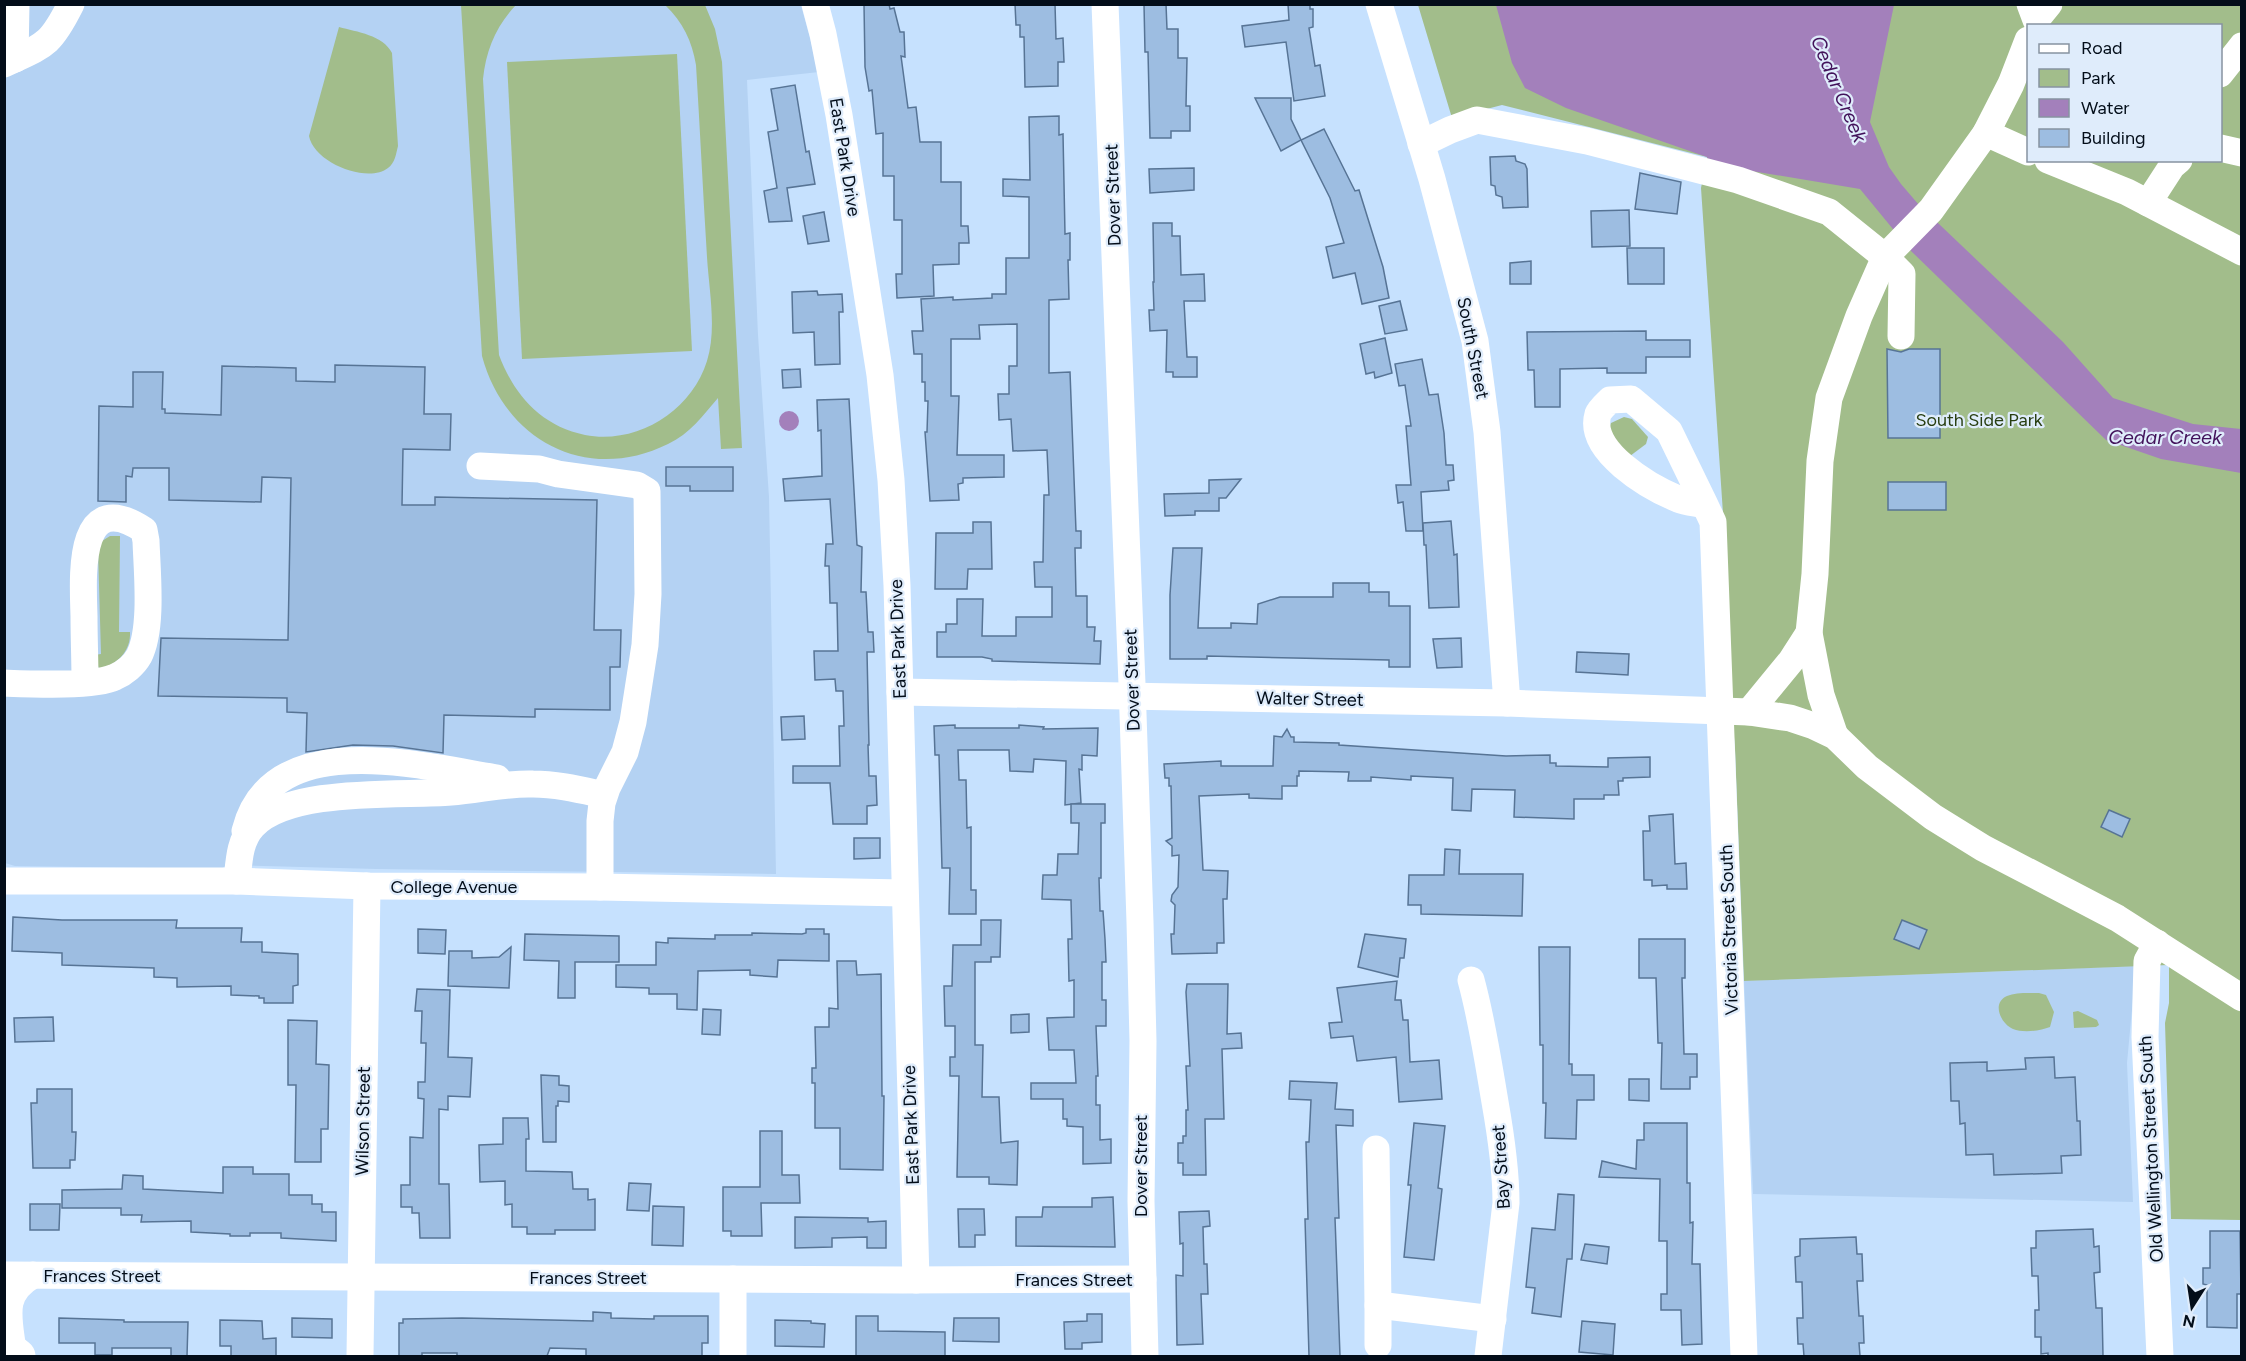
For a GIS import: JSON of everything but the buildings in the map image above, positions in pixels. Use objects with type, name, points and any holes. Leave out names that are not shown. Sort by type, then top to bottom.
[{"type":"street","points":[[10,62],[16,4]]},
{"type":"street","points":[[10,62],[48,42],[56,33],[72,4]]},
{"type":"street","name":"East Park Drive","points":[[815,4],[842,130],[881,385],[893,512],[916,1280]]},
{"type":"street","name":"Dover Street","points":[[1105,4],[1133,696],[1143,1041],[1141,1156],[1145,1356]]},
{"type":"street","name":"South Street","points":[[1379,4],[1421,144],[1471,322],[1477,352],[1487,432],[1507,703]]},
{"type":"street","points":[[2027,41],[2011,84],[1986,133],[1931,210],[1892,250],[1835,377],[1824,419],[1815,574],[1809,633],[1821,695],[1835,736],[1867,767],[1933,818],[1983,848],[2116,918],[2241,998]]},
{"type":"street","points":[[2222,71],[2241,46]]},
{"type":"street","points":[[1421,144],[1477,120],[1587,141],[1738,180],[1829,212],[1892,250],[1902,274],[1901,336]]},
{"type":"street","points":[[1986,133],[2027,152]]},
{"type":"street","points":[[2222,148],[2241,153]]},
{"type":"street","points":[[2053,162],[2127,192],[2241,252]]},
{"type":"street","points":[[2148,203],[2177,162]]},
{"type":"street","points":[[480,466],[539,469],[580,478],[637,485],[647,491],[647,632],[633,722],[625,752],[604,795],[600,821],[600,887]]},
{"type":"street","name":"Victoria Street South","points":[[1705,505],[1713,522],[1744,1356]]},
{"type":"street","points":[[4,683],[85,682],[114,678],[130,667],[139,656],[147,613],[144,530],[132,522],[120,519],[104,520],[94,529],[86,543],[82,563],[85,682]]},
{"type":"street","points":[[1749,712],[1791,662],[1809,633]]},
{"type":"street","name":"Walter Street","points":[[900,692],[1507,703],[1721,710],[1790,718],[1835,736]]},
{"type":"street","points":[[237,881],[243,841],[253,826],[279,810],[340,795],[430,794],[513,783],[534,783],[604,795]]},
{"type":"street","name":"College Avenue","points":[[4,881],[237,881],[367,886],[600,887],[904,893]]},
{"type":"street","name":"Wilson Street","points":[[360,1356],[367,886]]},
{"type":"street","name":"Old Wellington Street South","points":[[2157,943],[2147,961],[2145,1036],[2160,1356]]},
{"type":"street","name":"Bay Street","points":[[1471,980],[1483,1025],[1506,1186],[1488,1356]]},
{"type":"street","points":[[1376,1149],[1378,1345]]},
{"type":"street","name":"Frances Street","points":[[4,1275],[1143,1279]]},
{"type":"street","name":"Frances Street","points":[[12,1351],[9,1301],[16,1286],[33,1275]]},
{"type":"street","points":[[733,1279],[733,1356]]},
{"type":"street","points":[[1378,1305],[1493,1319]]},
{"type":"shaded area","points":[[4,5],[801,5],[819,72],[747,80],[758,335],[769,497],[776,874],[227,865],[221,869],[15,866],[5,863]]},
{"type":"shaded area","points":[[2136,966],[2127,1063],[2133,1202],[1753,1194],[1744,981]]},
{"type":"green space","points":[[461,5],[516,5],[503,21],[493,39],[483,79],[499,355],[505,370],[521,396],[542,416],[569,431],[604,437],[623,435],[642,429],[659,421],[675,409],[699,379],[710,349],[712,309],[696,65],[686,32],[665,5],[705,5],[715,29],[722,62],[742,448],[721,449],[718,398],[696,424],[668,444],[638,455],[608,459],[580,456],[553,447],[530,432],[509,411],[493,386],[482,356]]},
{"type":"green space","name":"South Side Park","points":[[1418,5],[2241,5],[2241,1220],[2171,1219],[2165,1023],[2169,1003],[2169,965],[1744,981],[1725,543],[1701,188],[1707,157],[1502,105],[1452,118]]},
{"type":"green space","points":[[339,27],[376,38],[392,53],[398,146],[392,164],[379,172],[368,174],[356,172],[331,162],[313,146],[309,136]]},
{"type":"green space","points":[[677,54],[692,351],[522,359],[507,62]]},
{"type":"green space","points":[[1624,417],[1632,419],[1648,437],[1646,444],[1630,456],[1607,434],[1611,423]]},
{"type":"green space","points":[[110,536],[120,536],[119,632],[130,632],[130,639],[125,651],[117,661],[99,669],[94,655],[101,654],[98,550],[102,541]]},
{"type":"green space","points":[[2015,994],[2046,995],[2054,1012],[2050,1027],[2022,1031],[2013,1029],[2005,1023],[1999,1008],[2002,999]]},
{"type":"green space","points":[[2078,1011],[2097,1020],[2099,1025],[2074,1028],[2073,1012]]},
{"type":"water","name":"Cedar Creek","points":[[1496,5],[1894,5],[1870,122],[1889,167],[1901,184],[1919,205],[2063,342],[2113,398],[2193,424],[2241,429],[2241,473],[2161,459],[2106,440],[1911,251],[1860,189],[1710,164],[1707,157],[1566,108],[1525,88],[1512,63]]},
{"type":"water","points":[[785,411],[793,411],[799,417],[799,425],[793,431],[785,431],[779,425],[779,417]]}]
